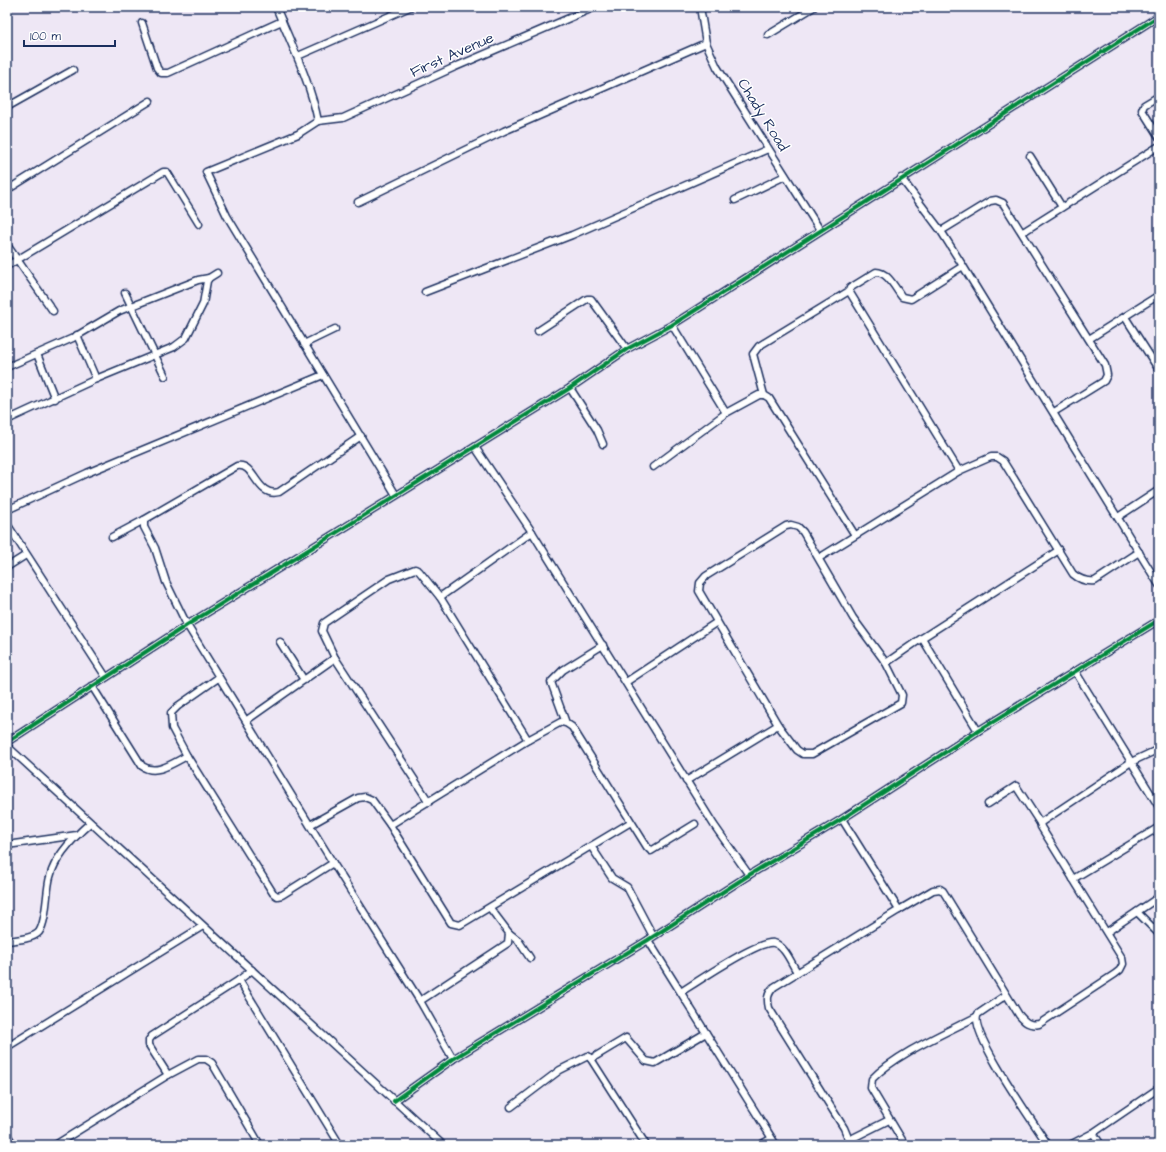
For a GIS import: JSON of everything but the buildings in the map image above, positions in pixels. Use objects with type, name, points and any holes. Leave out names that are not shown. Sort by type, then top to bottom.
[{"type":"street","points":[[276,7],[298,56],[301,70],[315,107],[318,121],[298,134],[206,172],[227,216],[396,496]]},
{"type":"street","points":[[298,56],[410,7]]},
{"type":"street","points":[[576,7],[578,14]]},
{"type":"street","name":"First Avenue","points":[[318,121],[343,118],[455,67],[595,7]]},
{"type":"street","name":"Chady Road","points":[[700,7],[706,43],[717,67],[820,230]]},
{"type":"street","points":[[768,35],[814,7]]},
{"type":"street","points":[[7,742],[187,625],[570,388],[627,349],[672,325],[1159,16]]},
{"type":"street","points":[[142,23],[157,68],[161,73],[168,73],[282,21]]},
{"type":"street","points":[[358,202],[504,131],[706,43]]},
{"type":"street","points":[[7,107],[73,70]]},
{"type":"street","points":[[1159,96],[1144,105],[1142,110],[1159,137]]},
{"type":"street","points":[[7,190],[150,101]]},
{"type":"street","points":[[1023,232],[1159,146]]},
{"type":"street","points":[[425,292],[572,235],[768,149]]},
{"type":"street","points":[[1030,156],[1062,208]]},
{"type":"street","points":[[7,266],[163,172],[167,172],[200,224]]},
{"type":"street","points":[[735,200],[785,176]]},
{"type":"street","points":[[902,178],[941,230],[964,266],[1159,585]]},
{"type":"street","points":[[941,230],[990,201],[996,200],[1003,203],[1023,232],[1105,365],[1107,374],[1104,381],[1054,412]]},
{"type":"street","points":[[7,245],[53,311]]},
{"type":"street","points":[[764,396],[752,354],[759,346],[849,291],[850,288],[876,272],[885,274],[902,297],[911,299],[964,266]]},
{"type":"street","points":[[7,367],[77,335],[119,311],[198,280],[209,278],[217,273]]},
{"type":"street","points":[[7,410],[9,419],[96,379],[174,347],[186,338],[203,304],[209,278]]},
{"type":"street","points":[[849,291],[959,471]]},
{"type":"street","points":[[125,293],[165,376]]},
{"type":"street","points":[[1089,339],[1159,295]]},
{"type":"street","points":[[538,331],[587,299],[591,299],[627,349]]},
{"type":"street","points":[[1125,317],[1159,370]]},
{"type":"street","points":[[672,325],[726,413]]},
{"type":"street","points":[[304,344],[335,329]]},
{"type":"street","points":[[77,335],[96,379]]},
{"type":"street","points":[[38,354],[55,399]]},
{"type":"street","points":[[7,510],[87,473],[323,375]]},
{"type":"street","points":[[570,388],[603,444]]},
{"type":"street","points":[[653,467],[726,413],[759,395],[764,396],[769,398],[855,535]]},
{"type":"street","points":[[112,537],[241,465],[246,468],[265,491],[272,494],[279,492],[361,436]]},
{"type":"street","points":[[476,446],[603,645],[686,781],[749,875]]},
{"type":"street","points":[[819,558],[959,471],[991,457],[997,457],[1003,462],[1073,574],[1080,580],[1088,582],[1095,581],[1139,552]]},
{"type":"street","points":[[1118,517],[1159,490]]},
{"type":"street","points":[[144,520],[144,526],[155,548],[166,582],[187,625],[218,678],[247,720],[333,863],[420,1000],[453,1060]]},
{"type":"street","points":[[7,524],[106,677]]},
{"type":"street","points":[[792,525],[798,527],[803,532],[854,618],[886,662],[902,695],[901,703],[826,747],[812,754],[803,754],[797,750],[778,725],[717,622],[700,590],[700,583],[706,576],[786,526],[792,525]]},
{"type":"street","points":[[440,597],[532,532]]},
{"type":"street","points":[[886,662],[1059,550]]},
{"type":"street","points":[[7,567],[26,555]]},
{"type":"street","points":[[429,802],[335,658],[322,631],[324,623],[389,579],[415,569],[419,571],[440,597],[528,740]]},
{"type":"street","points":[[394,1101],[453,1060],[749,875],[842,819],[978,731],[1159,620]]},
{"type":"street","points":[[626,682],[717,622]]},
{"type":"street","points":[[922,638],[978,731]]},
{"type":"street","points":[[280,642],[304,680]]},
{"type":"street","points":[[566,723],[551,682],[563,670],[603,645]]},
{"type":"street","points":[[247,720],[335,658]]},
{"type":"street","points":[[1075,671],[1159,807]]},
{"type":"street","points":[[218,678],[178,706],[171,713],[172,728],[273,893],[277,896],[282,895],[333,863]]},
{"type":"street","points":[[92,686],[142,766],[149,771],[156,770],[188,756]]},
{"type":"street","points":[[390,825],[528,740],[561,722],[572,727],[631,822],[651,851],[695,824]]},
{"type":"street","points":[[686,781],[778,725]]},
{"type":"street","points":[[7,746],[443,1145]]},
{"type":"street","points":[[1040,823],[1131,762],[1159,749]]},
{"type":"street","points":[[889,1120],[846,1143],[844,1128],[769,1008],[767,1000],[769,993],[774,987],[932,890],[940,889],[1019,1015],[1026,1023],[1032,1026],[1039,1024],[1120,970],[1123,964],[1122,958],[1107,932],[1016,786],[988,804]]},
{"type":"street","points":[[310,825],[358,798],[365,797],[372,800],[390,825],[451,923],[460,925],[631,822]]},
{"type":"street","points":[[842,819],[899,910]]},
{"type":"street","points":[[7,941],[34,936],[38,933],[42,924],[52,870],[77,835],[90,823]]},
{"type":"street","points":[[1073,879],[1159,828]]},
{"type":"street","points":[[7,845],[77,835]]},
{"type":"street","points":[[591,846],[612,878],[627,887],[650,938],[681,992],[776,1145]]},
{"type":"street","points":[[1107,932],[1159,897]]},
{"type":"street","points":[[490,908],[510,933],[518,940],[530,958]]},
{"type":"street","points":[[1137,912],[1159,934]]},
{"type":"street","points":[[7,1048],[202,926]]},
{"type":"street","points":[[420,1000],[508,943],[510,933]]},
{"type":"street","points":[[681,992],[728,962],[766,944],[774,943],[781,948],[797,972]]},
{"type":"street","points":[[168,1075],[149,1045],[149,1040],[152,1036],[252,970]]},
{"type":"street","points":[[239,980],[340,1145]]},
{"type":"street","points":[[905,1145],[871,1088],[872,1079],[879,1072],[926,1042],[976,1017],[1006,994]]},
{"type":"street","points":[[976,1017],[977,1027],[1003,1075],[1048,1145]]},
{"type":"street","points":[[591,1059],[626,1038],[646,1061],[655,1063],[706,1033]]},
{"type":"street","points":[[511,1107],[560,1070],[588,1056],[646,1145]]},
{"type":"street","points":[[55,1145],[168,1075],[198,1059],[206,1059],[212,1063],[260,1145]]},
{"type":"street","points":[[1070,1145],[1093,1133],[1159,1088]]},
{"type":"street","points":[[1093,1133],[1101,1145]]},
{"type":"street","points":[[7,1135],[14,1145]]},
{"type":"street","points":[[760,1145],[771,1139]]},
{"type":"cycle path","points":[[7,742],[187,625],[570,388],[627,349],[672,325],[1159,16]]},
{"type":"cycle path","points":[[394,1101],[453,1059],[648,940],[749,875],[842,819],[978,731],[1159,620]]}]
